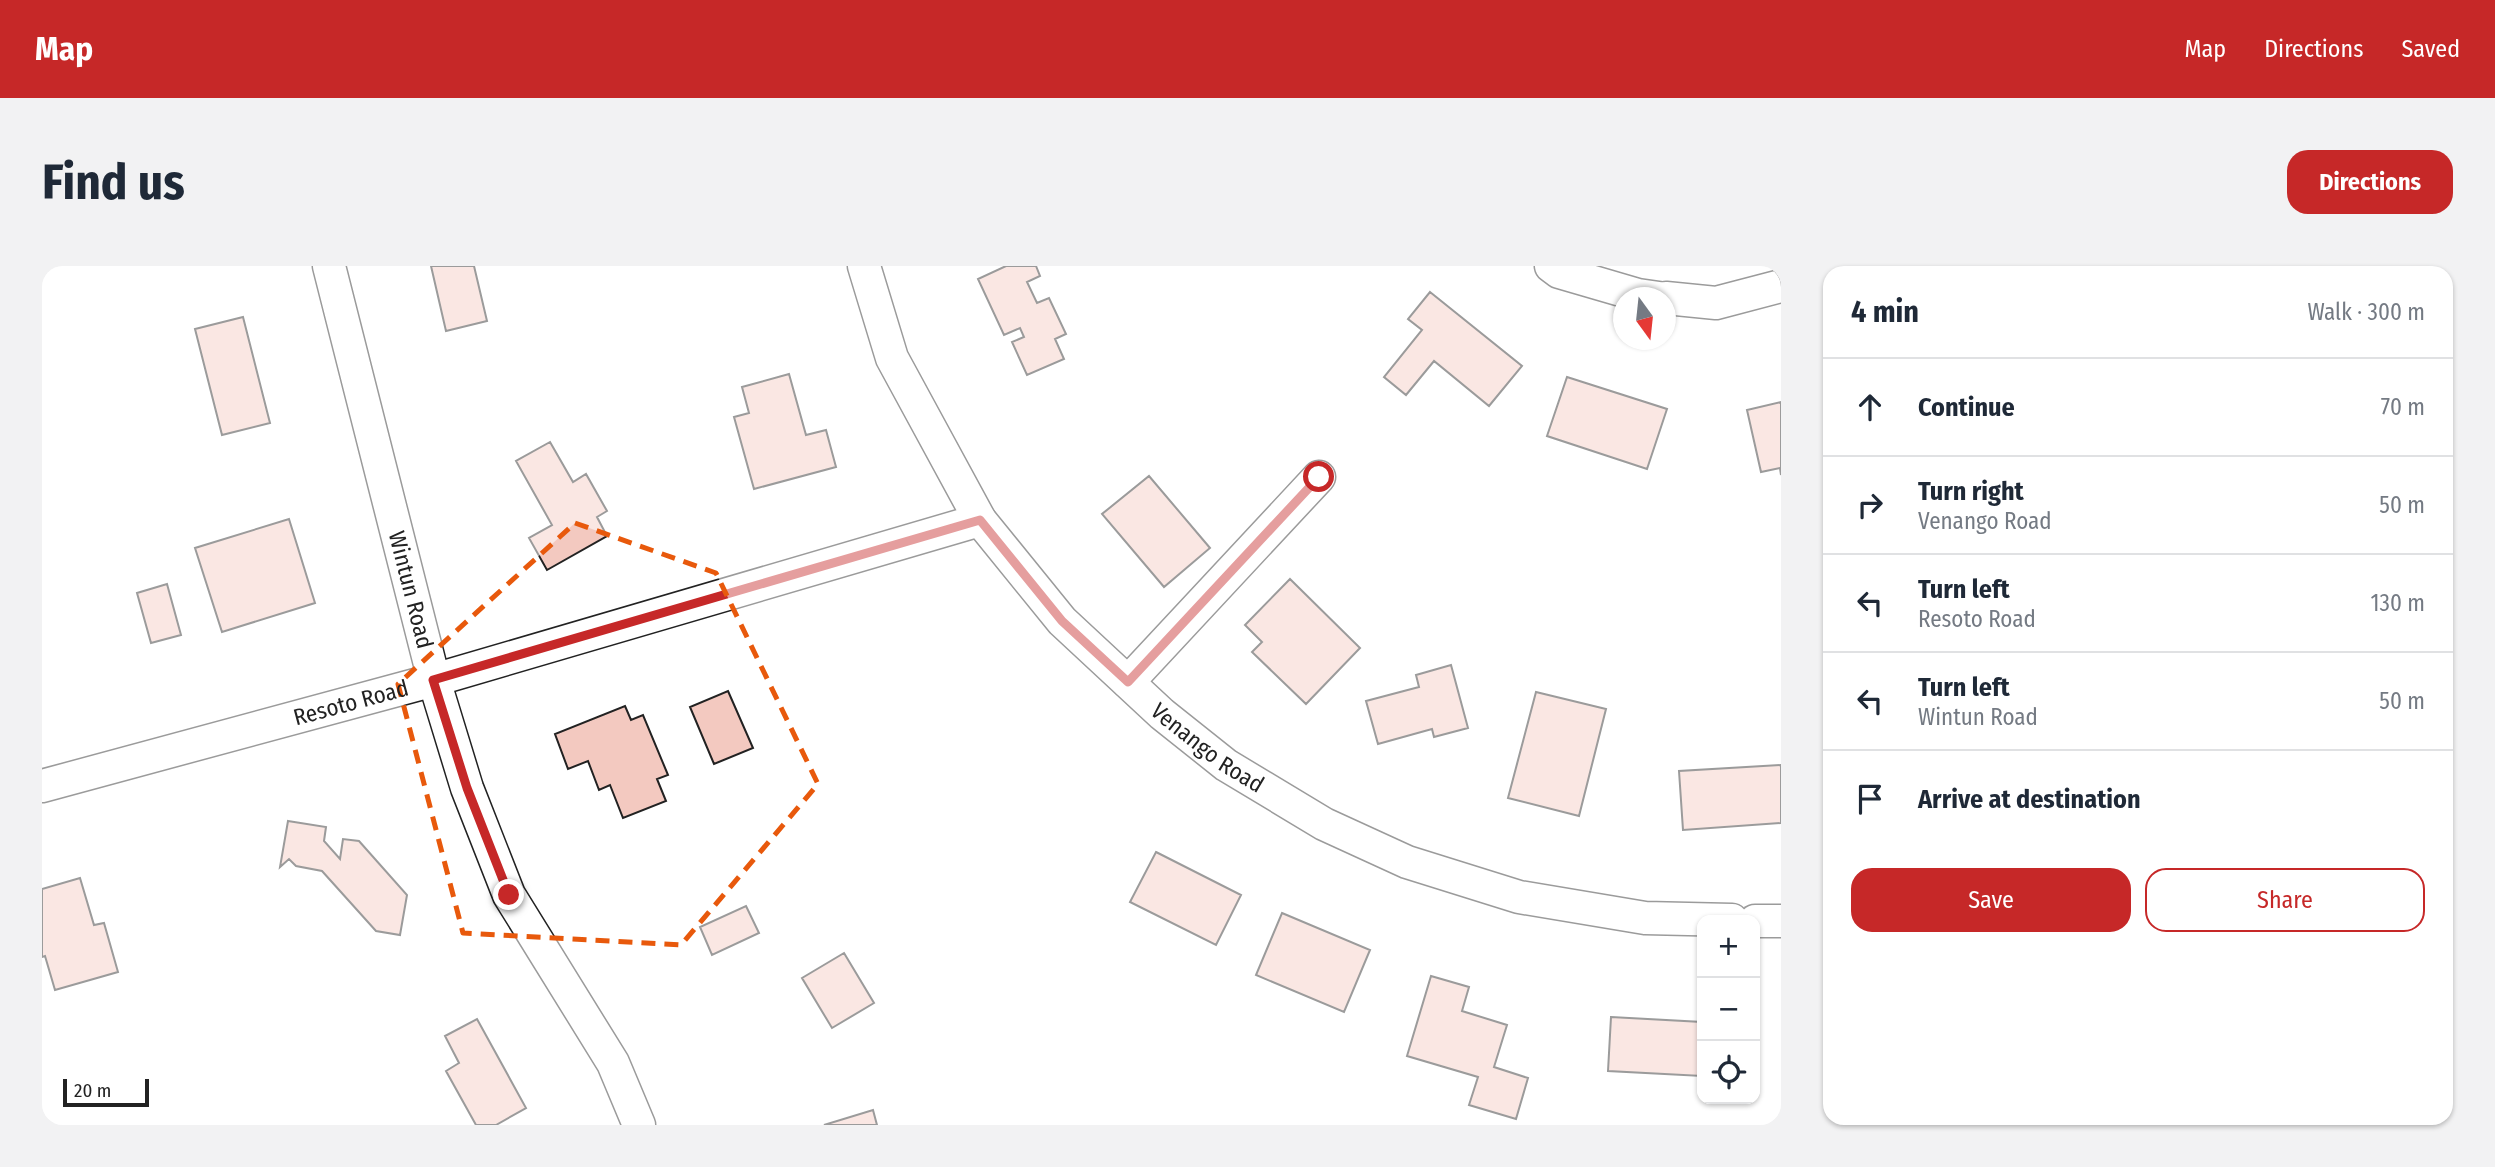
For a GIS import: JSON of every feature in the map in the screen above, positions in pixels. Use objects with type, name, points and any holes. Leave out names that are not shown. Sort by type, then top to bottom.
[{"type":"street","name":"Wintun Road","points":[[330,266],[433,680],[467,788],[509,895],[613,1062],[639,1125]]},
{"type":"street","name":"Venango Road","points":[[864,266],[892,358],[980,520],[1062,621],[1162,714],[1226,765],[1324,824],[1407,862],[1519,897],[1645,918],[1697,919]]},
{"type":"street","points":[[1551,266],[1559,272],[1613,288]]},
{"type":"street","points":[[1676,299],[1716,303],[1781,286]]},
{"type":"street","points":[[1128,682],[1319,477]]},
{"type":"street","name":"Resoto Road","points":[[42,786],[433,680],[980,520]]},
{"type":"street","points":[[1760,921],[1781,921]]},
{"type":"highlighted area","points":[[575,523],[716,573],[818,784],[681,945],[463,933],[398,684]]},
{"type":"building","points":[[431,266],[474,266],[487,321],[446,331]]},
{"type":"building","points":[[1006,266],[1036,266],[1040,276],[1027,282],[1037,303],[1049,298],[1066,334],[1055,339],[1064,359],[1027,375],[1012,342],[1024,337],[1020,328],[1004,335],[978,279]]},
{"type":"building","points":[[1430,292],[1522,366],[1489,406],[1434,361],[1406,395],[1384,377],[1422,330],[1408,319]]},
{"type":"building","points":[[243,317],[270,423],[222,435],[195,329]]},
{"type":"building","points":[[789,374],[806,435],[826,430],[836,467],[754,489],[734,417],[749,413],[742,387]]},
{"type":"building","points":[[1567,377],[1667,409],[1647,469],[1547,436]]},
{"type":"building","points":[[1781,402],[1781,475],[1780,468],[1761,472],[1747,410]]},
{"type":"building","points":[[550,442],[573,482],[586,474],[607,511],[597,517],[607,536],[547,570],[529,538],[552,525],[516,461]]},
{"type":"building","points":[[1149,476],[1210,548],[1164,587],[1102,514]]},
{"type":"building","points":[[289,519],[315,603],[222,632],[195,548]]},
{"type":"building","points":[[1290,579],[1360,648],[1306,704],[1252,652],[1262,642],[1245,625]]},
{"type":"building","points":[[167,584],[181,635],[151,643],[137,593]]},
{"type":"building","points":[[1451,665],[1468,728],[1434,737],[1432,729],[1378,744],[1366,701],[1419,687],[1416,675]]},
{"type":"building","points":[[728,691],[753,748],[714,764],[690,707]]},
{"type":"building","points":[[1536,692],[1606,709],[1579,816],[1508,798]]},
{"type":"building","points":[[625,706],[631,720],[643,715],[668,775],[657,779],[666,801],[623,818],[610,785],[599,790],[588,761],[568,769],[555,734]]},
{"type":"building","points":[[1781,765],[1781,823],[1683,830],[1679,771]]},
{"type":"building","points":[[288,821],[326,827],[324,841],[340,859],[343,839],[359,841],[407,895],[400,935],[376,931],[322,871],[296,866],[289,859],[280,867]]},
{"type":"building","points":[[1156,852],[1241,895],[1216,945],[1130,902]]},
{"type":"building","points":[[80,878],[94,925],[104,923],[118,972],[55,990],[45,956],[42,957],[42,889]]},
{"type":"building","points":[[746,906],[759,933],[712,955],[700,927]]},
{"type":"building","points":[[1282,913],[1370,950],[1344,1012],[1256,975]]},
{"type":"building","points":[[844,953],[874,1003],[832,1028],[802,978]]},
{"type":"building","points":[[1431,976],[1469,987],[1462,1011],[1507,1025],[1494,1067],[1528,1078],[1516,1119],[1469,1105],[1478,1077],[1407,1056]]},
{"type":"building","points":[[1611,1017],[1697,1022],[1697,1076],[1608,1071]]},
{"type":"building","points":[[477,1019],[526,1108],[496,1125],[476,1125],[446,1071],[459,1063],[445,1036]]},
{"type":"building","points":[[873,1110],[877,1125],[824,1125]]},
{"type":"route","points":[[509,895],[467,788],[433,680],[980,520],[1062,621],[1128,682],[1319,477]]}]
